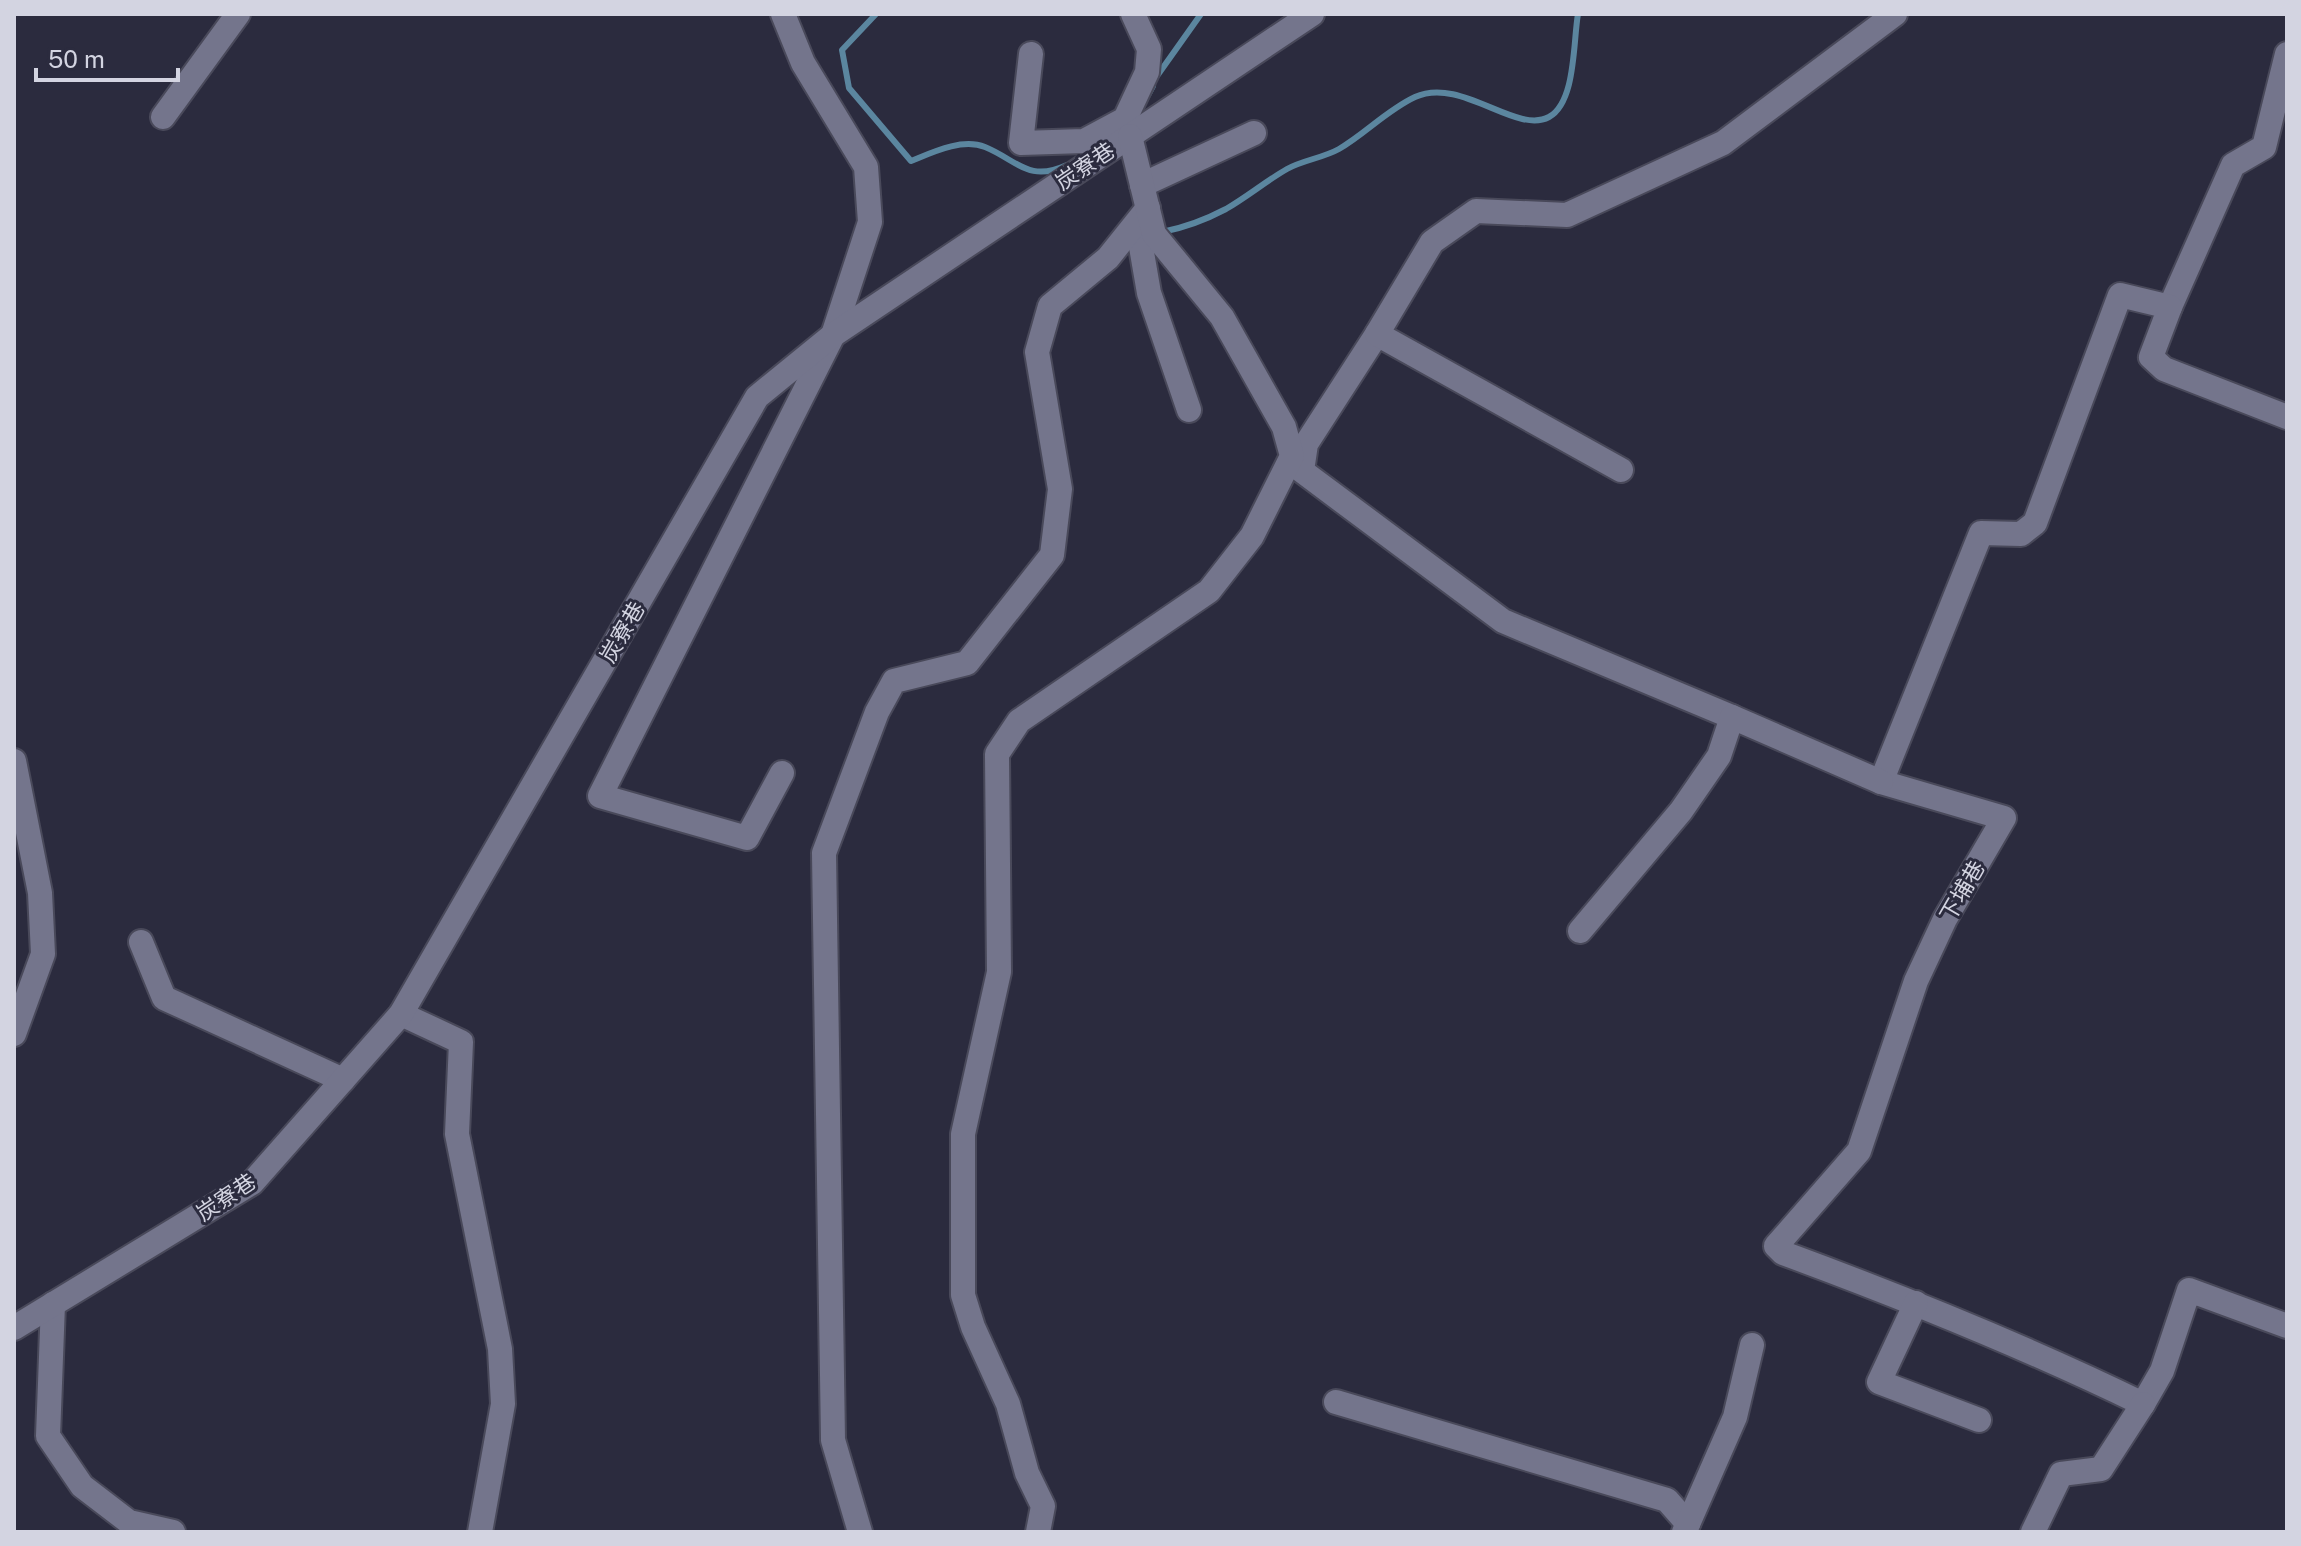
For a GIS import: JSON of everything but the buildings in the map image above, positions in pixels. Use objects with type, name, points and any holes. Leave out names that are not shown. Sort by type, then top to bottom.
[{"type":"street","points":[[163,117],[238,14]]},
{"type":"street","points":[[782,773],[747,838],[600,796],[833,335],[870,222],[866,167],[803,63],[783,14]]},
{"type":"street","points":[[1031,54],[1021,143],[1084,141],[1125,119],[1147,72],[1149,49],[1133,14]]},
{"type":"street","name":"炭寮巷","points":[[14,1328],[252,1183],[401,1014],[757,397],[833,335],[1312,14]]},
{"type":"street","points":[[1895,14],[1723,143],[1567,215],[1476,211],[1432,242],[1306,444],[1302,471],[1503,621],[1881,782],[1981,533],[2021,534],[2035,523],[2120,295],[2170,307]]},
{"type":"street","points":[[2287,54],[2264,147],[2233,165],[2151,357],[2164,369],[2287,417]]},
{"type":"street","points":[[860,1532],[833,1440],[824,853],[877,712],[894,681],[967,663],[1052,555],[1060,489],[1037,352],[1050,306],[1108,258],[1145,196],[1254,133]]},
{"type":"street","points":[[1038,1532],[1043,1506],[1027,1473],[1008,1404],[973,1327],[963,1295],[963,1134],[999,972],[997,754],[1019,721],[1209,591],[1252,536],[1292,456],[1284,427],[1222,317],[1154,234],[1130,136]]},
{"type":"street","points":[[1154,234],[1140,241],[1149,293],[1189,410]]},
{"type":"street","points":[[1377,334],[1621,470]]},
{"type":"street","points":[[1580,931],[1681,811],[1719,756],[1732,717]]},
{"type":"street","points":[[14,761],[40,893],[43,954],[14,1034]]},
{"type":"street","name":"下埔巷","points":[[1881,782],[2004,818],[1945,919],[1916,981],[1859,1151],[1776,1246],[1783,1253],[1916,1303],[2067,1367],[2143,1404]]},
{"type":"street","points":[[141,942],[164,998],[343,1080]]},
{"type":"street","points":[[401,1014],[461,1042],[457,1134],[500,1349],[503,1404],[480,1532]]},
{"type":"street","points":[[2033,1532],[2061,1474],[2101,1469],[2143,1404],[2162,1371],[2189,1290],[2287,1326]]},
{"type":"street","points":[[1916,1303],[1879,1382],[1979,1420]]},
{"type":"street","points":[[53,1304],[48,1436],[82,1486],[129,1522],[173,1532]]},
{"type":"street","points":[[1686,1528],[1735,1417],[1752,1345]]},
{"type":"street","points":[[1336,1402],[1667,1500],[1686,1528]]},
{"type":"waterway","points":[[876,14],[842,50],[849,88],[911,161],[948,147],[967,144],[985,147],[1032,171],[1054,170],[1067,165]]},
{"type":"waterway","points":[[1157,76],[1201,14]]},
{"type":"waterway","points":[[1162,232],[1219,213],[1287,169],[1339,149],[1415,97],[1433,93],[1451,94],[1521,119],[1549,117],[1558,109],[1569,85],[1578,14]]},
{"type":"waterway","points":[[1141,108],[1153,86]]}]
